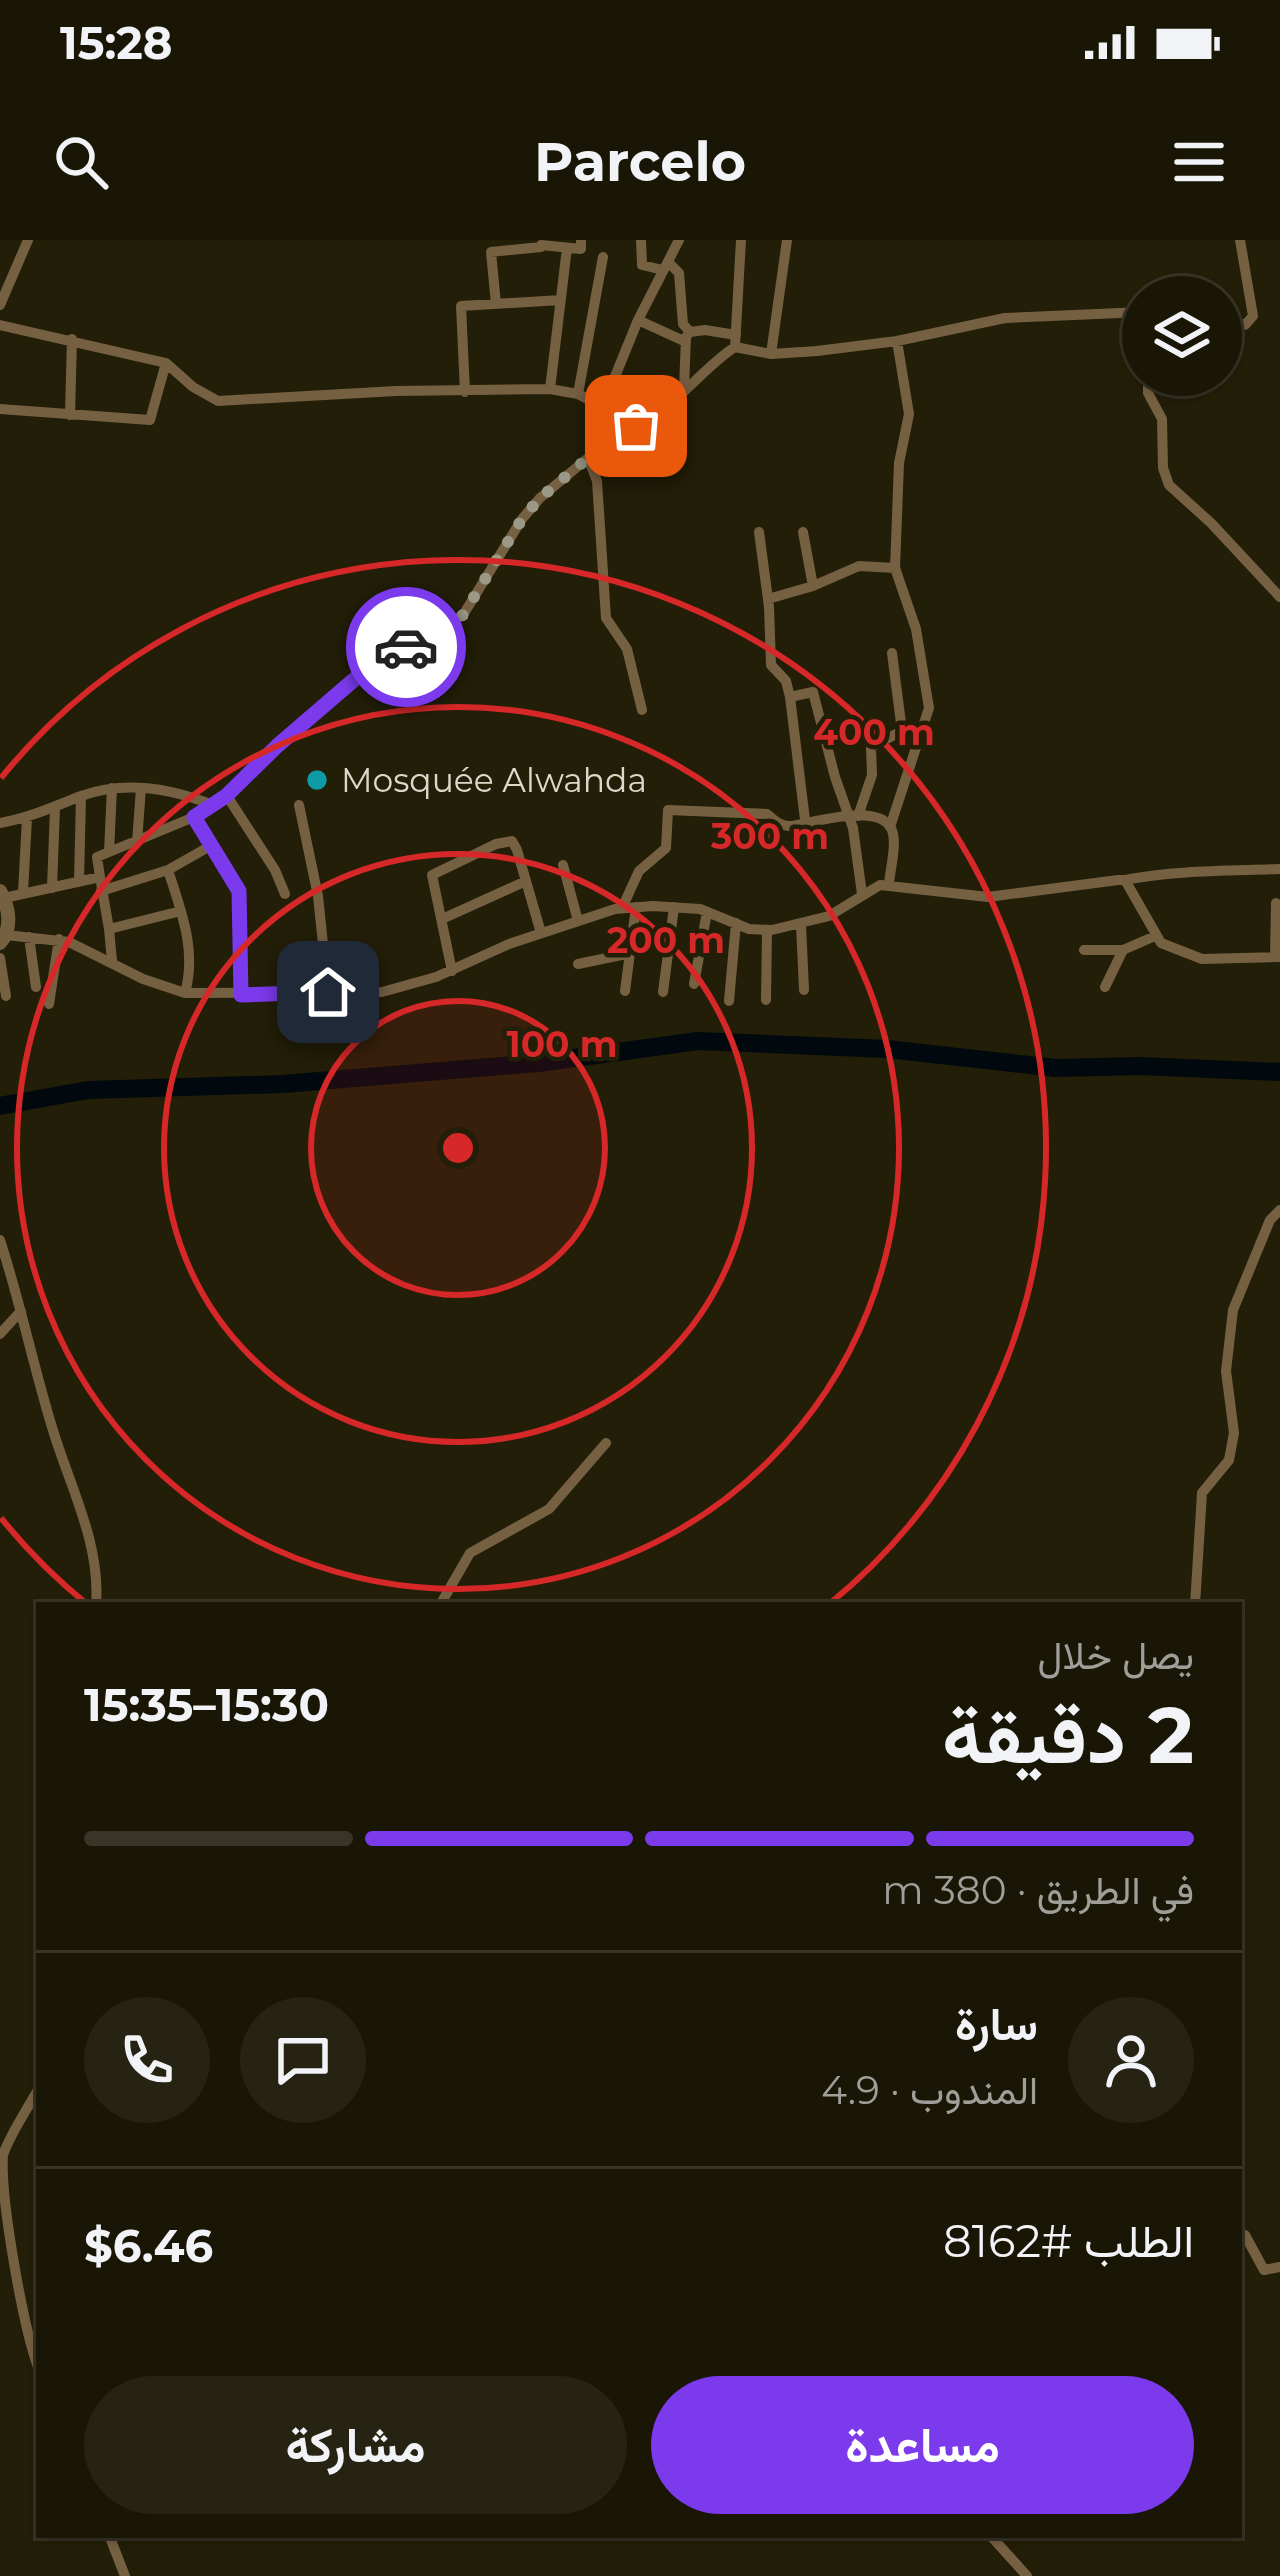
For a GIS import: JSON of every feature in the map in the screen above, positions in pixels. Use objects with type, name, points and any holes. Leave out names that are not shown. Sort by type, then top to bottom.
[{"type":"street","points":[[0,304],[28,240]]},
{"type":"street","points":[[496,304],[491,252],[541,243],[581,249],[581,240]]},
{"type":"street","points":[[641,240],[642,265],[666,266],[679,273],[682,324],[688,337],[684,388]]},
{"type":"street","points":[[603,406],[638,320],[679,240]]},
{"type":"street","points":[[0,325],[166,363],[203,395],[218,401],[550,389],[578,394],[636,426],[646,424],[735,341],[741,240]]},
{"type":"street","points":[[771,354],[787,240]]},
{"type":"street","points":[[1240,240],[1253,316],[1242,325]]},
{"type":"street","points":[[550,389],[567,248]]},
{"type":"street","points":[[578,394],[603,257]]},
{"type":"street","points":[[465,392],[461,306],[562,300]]},
{"type":"street","points":[[638,320],[688,337],[705,330],[771,354],[896,341],[1005,318],[1122,312]]},
{"type":"street","points":[[70,415],[72,339]]},
{"type":"street","points":[[889,884],[890,827],[929,708],[916,629],[895,568],[898,463],[908,414],[896,341]]},
{"type":"street","points":[[0,409],[150,420],[166,363]]},
{"type":"street","points":[[1150,396],[1162,419],[1163,468],[1169,485],[1280,597]]},
{"type":"street","points":[[112,961],[97,856],[194,817],[226,796],[370,666],[463,615],[522,519],[588,458],[619,418]]},
{"type":"street","points":[[588,458],[598,481],[606,618],[627,649],[642,710]]},
{"type":"street","points":[[759,532],[771,665],[786,681],[790,697],[805,820]]},
{"type":"street","points":[[802,532],[813,586]]},
{"type":"street","points":[[767,599],[866,565],[895,568]]},
{"type":"street","points":[[852,816],[872,775],[871,747],[902,731],[892,653]]},
{"type":"street","points":[[790,697],[813,692],[852,816],[862,893]]},
{"type":"street","points":[[0,833],[1,823],[112,788],[180,792],[210,804]]},
{"type":"street","points":[[109,852],[112,788]]},
{"type":"street","points":[[137,842],[141,788]]},
{"type":"street","points":[[80,796],[80,882]]},
{"type":"street","points":[[226,796],[285,893]]},
{"type":"street","points":[[299,805],[318,896],[328,992]]},
{"type":"street","points":[[52,888],[56,808]]},
{"type":"street","points":[[622,908],[639,871],[666,848],[668,810],[767,814],[776,823],[790,826],[805,820],[873,817],[890,827]]},
{"type":"street","points":[[194,817],[239,891],[241,995]]},
{"type":"street","points":[[22,892],[27,818]]},
{"type":"street","points":[[452,971],[434,872],[504,841],[512,842],[541,933]]},
{"type":"street","points":[[101,891],[168,870],[212,845]]},
{"type":"street","points":[[563,865],[578,921]]},
{"type":"street","points":[[100,877],[2,894],[8,918],[3,939],[59,939],[143,979],[185,993],[241,995],[382,992],[622,908],[674,907],[766,930],[801,926],[829,916],[862,893],[889,884],[992,897],[1185,871],[1280,869]]},
{"type":"street","points":[[168,870],[191,957],[185,993]]},
{"type":"street","points":[[1125,880],[1161,943],[1202,959],[1278,957],[1276,903]]},
{"type":"street","points":[[442,919],[526,881]]},
{"type":"street","points":[[625,991],[636,907]]},
{"type":"street","points":[[663,992],[674,907]]},
{"type":"street","points":[[109,929],[181,911]]},
{"type":"street","points":[[694,984],[706,912]]},
{"type":"street","points":[[304,923],[320,921]]},
{"type":"street","points":[[729,1000],[736,923]]},
{"type":"street","points":[[801,926],[804,990]]},
{"type":"street","points":[[766,930],[766,1000]]},
{"type":"street","points":[[1084,950],[1123,950],[1155,936]]},
{"type":"street","points":[[29,938],[37,987]]},
{"type":"street","points":[[49,1004],[59,939]]},
{"type":"street","points":[[296,950],[355,950]]},
{"type":"street","points":[[1105,987],[1123,950]]},
{"type":"street","points":[[578,964],[631,953]]},
{"type":"street","points":[[0,958],[6,996]]},
{"type":"street","points":[[1195,1602],[1202,1493],[1229,1460],[1234,1433],[1226,1371],[1233,1310],[1270,1220],[1280,1210]]},
{"type":"street","points":[[0,1240],[57,1444],[74,1481],[94,1568],[96,1602]]},
{"type":"street","points":[[0,1334],[20,1311]]},
{"type":"street","points":[[442,1602],[470,1553],[549,1510],[606,1443]]},
{"type":"street","points":[[36,2094],[1,2170],[6,2231],[36,2362]]},
{"type":"street","points":[[1242,2234],[1264,2270],[1280,2267]]},
{"type":"street","points":[[111,2538],[125,2576]]},
{"type":"street","points":[[993,2538],[1027,2576]]},
{"type":"waterway","points":[[0,1106],[88,1090],[283,1084],[538,1063],[698,1041],[887,1049],[1056,1068],[1280,1072]]},
{"type":"way so far","points":[[406,647],[463,615],[522,519],[588,458],[619,418],[636,426]]},
{"type":"place","name":"Mosquée Alwahda","points":[[317,780]]},
{"type":"route","points":[[328,992],[241,995],[239,891],[194,817],[226,796],[247,772],[370,666],[406,647]]}]
